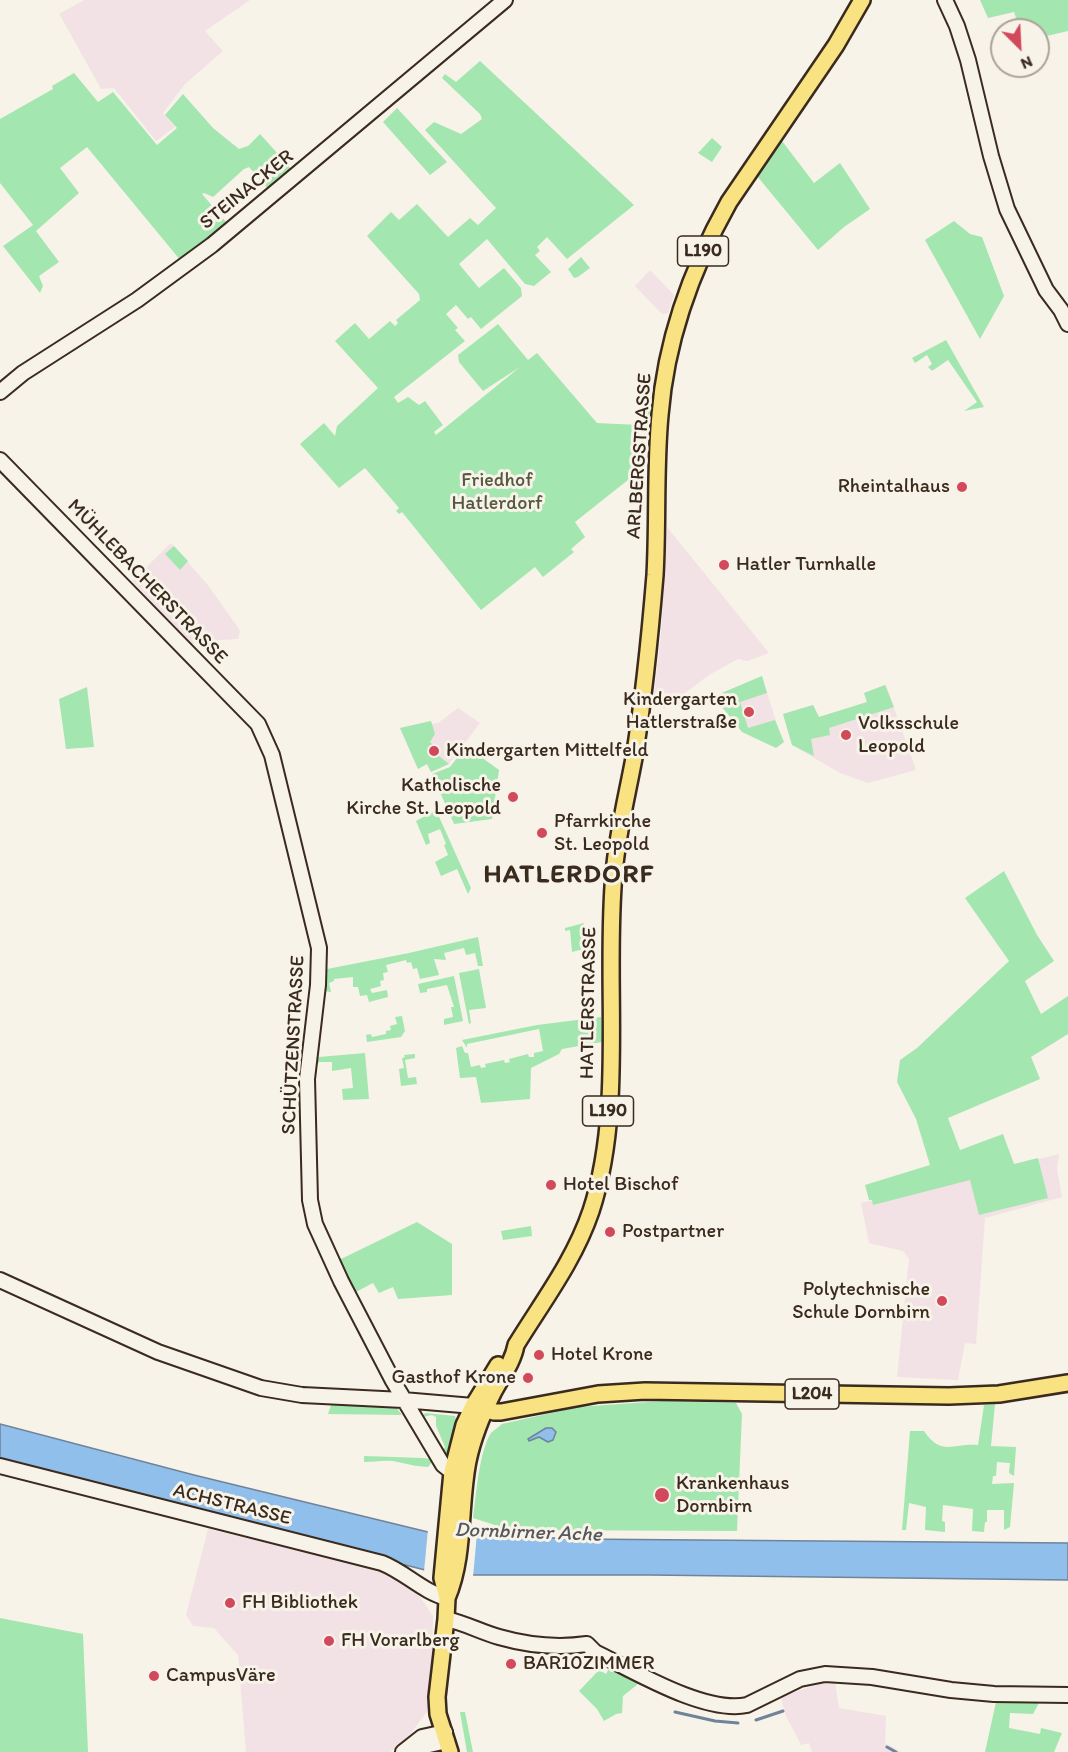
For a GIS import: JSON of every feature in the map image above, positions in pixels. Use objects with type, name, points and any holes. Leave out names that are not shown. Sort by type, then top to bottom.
[{"type":"main road","name":"ARLBERGSTRASSE","points":[[616,855],[634,758],[650,639],[655,566],[658,443],[662,392],[673,335],[686,292],[709,238],[729,202],[836,45],[862,0]]},
{"type":"main road","name":"HATLERSTRASSE","points":[[454,1527],[483,1404],[505,1353],[516,1345],[558,1281],[583,1230],[596,1192],[608,1119],[612,915],[616,855]]},
{"type":"main road","name":"L204","points":[[483,1404],[501,1412],[598,1394],[645,1391],[949,1396],[1007,1393],[1068,1383]]},
{"type":"main road","name":"HATLERSTRASSE","points":[[454,1527],[452,1472],[460,1437],[483,1404]]},
{"type":"main road","name":"L190","points":[[447,1741],[447,1712],[441,1670],[454,1527]]},
{"type":"street","name":"STEINACKER","points":[[0,392],[32,367],[137,300],[204,250],[505,0]]},
{"type":"street","points":[[945,0],[967,56],[1002,198],[1046,290],[1064,309],[1068,324]]},
{"type":"street","name":"MÜHLEBACHERSTRASSE","points":[[0,460],[264,732]]},
{"type":"street","name":"SCHÜTZENSTRASSE","points":[[264,732],[272,754],[319,948],[318,985],[307,1079],[310,1200],[315,1224],[334,1266],[404,1400],[443,1465],[452,1472]]},
{"type":"street","points":[[0,1280],[158,1352],[261,1388],[302,1395],[483,1404]]},
{"type":"street","name":"ACHSTRASSE","points":[[0,1466],[382,1563],[398,1570],[431,1592],[447,1598]]},
{"type":"street","points":[[446,1619],[500,1637],[524,1642],[564,1647],[587,1644],[595,1652],[707,1704],[738,1707],[747,1705],[800,1680],[825,1674],[872,1677],[951,1690],[994,1694],[1068,1695]]},
{"type":"street","points":[[405,1751],[422,1737],[447,1741]]},
{"type":"shaded area","points":[[84,0],[250,0],[205,31],[223,51],[185,84],[163,113],[175,127],[156,141],[114,88],[101,89],[59,14]]},
{"type":"shaded area","points":[[650,270],[674,295],[668,313],[662,314],[635,286]]},
{"type":"shaded area","points":[[667,527],[769,653],[747,661],[738,659],[709,675],[664,709],[653,703],[661,634]]},
{"type":"shaded area","points":[[171,543],[207,584],[237,626],[240,632],[238,639],[192,644],[132,581]]},
{"type":"shaded area","name":"Kindergarten Hatlerstraße","points":[[762,676],[779,731],[742,732],[722,707],[717,695]]},
{"type":"shaded area","name":"Volksschule Leopold","points":[[886,685],[916,770],[868,783],[840,773],[792,745],[783,714],[813,705],[819,717],[867,702],[864,693]]},
{"type":"shaded area","name":"Kindergarten Mittelfeld","points":[[458,708],[480,723],[449,764],[431,772],[427,764],[418,769],[400,728],[431,721],[432,724],[438,723]]},
{"type":"shaded area","name":"Polytechnische Schule Dornbirn","points":[[1059,1154],[1057,1169],[1062,1197],[985,1218],[976,1344],[965,1343],[958,1380],[897,1377],[909,1259],[903,1251],[869,1243],[861,1203]]},
{"type":"shaded area","name":"FH Vorarlberg","points":[[208,1529],[364,1566],[398,1578],[420,1597],[433,1616],[431,1706],[406,1740],[390,1752],[246,1752],[238,1655],[214,1628],[193,1626],[186,1615]]},
{"type":"shaded area","points":[[827,1681],[835,1683],[839,1708],[886,1716],[885,1743],[901,1752],[812,1752],[809,1743],[801,1745],[786,1716],[781,1697]]},
{"type":"green space","points":[[980,0],[1068,0],[1068,31],[1050,35],[1050,18],[1016,18],[1014,12],[988,18]]},
{"type":"green space","name":"Friedhof Hatlerdorf","points":[[480,61],[634,205],[567,259],[547,237],[537,247],[540,251],[535,255],[551,272],[534,286],[525,284],[487,239],[459,264],[479,288],[504,268],[521,288],[522,296],[481,329],[456,305],[446,314],[458,328],[455,330],[465,341],[394,397],[398,403],[408,397],[419,405],[425,401],[443,425],[434,432],[436,435],[520,367],[483,391],[459,362],[458,355],[498,324],[528,360],[537,353],[597,423],[639,425],[638,472],[575,522],[585,537],[571,549],[574,552],[543,577],[535,567],[481,610],[402,512],[399,514],[396,511],[399,508],[365,468],[339,488],[300,444],[324,423],[335,436],[337,426],[378,388],[335,341],[355,323],[369,339],[390,321],[395,326],[398,323],[396,320],[420,300],[419,294],[367,236],[391,212],[399,220],[417,204],[448,237],[470,218],[478,225],[496,208],[425,130],[434,122],[461,134],[482,119],[480,114],[442,78],[445,74],[456,82]]},
{"type":"green space","points":[[74,73],[98,102],[113,92],[157,145],[177,128],[165,115],[183,94],[213,128],[239,149],[248,146],[260,134],[291,170],[269,190],[249,167],[213,197],[202,194],[227,223],[181,261],[87,147],[60,168],[79,193],[36,231],[59,262],[39,276],[43,286],[40,293],[3,246],[33,225],[0,183],[0,119],[53,89],[52,86]]},
{"type":"green space","points":[[397,108],[447,162],[430,175],[383,122]]},
{"type":"green space","points":[[712,138],[722,147],[712,162],[698,153]]},
{"type":"green space","points":[[782,141],[814,183],[840,163],[870,209],[844,227],[818,250],[757,176]]},
{"type":"green space","points":[[954,221],[970,234],[982,237],[1004,296],[980,339],[925,240]]},
{"type":"green space","points":[[581,257],[590,268],[574,278],[568,269]]},
{"type":"green space","points":[[946,340],[984,407],[964,411],[977,402],[948,360],[932,371],[928,367],[932,364],[927,355],[915,363],[912,358]]},
{"type":"green space","points":[[651,397],[649,424],[639,425],[646,422]]},
{"type":"green space","points":[[174,546],[188,561],[180,570],[165,554]]},
{"type":"green space","name":"Kindergarten Hatlerstraße","points":[[762,676],[767,693],[740,702],[748,728],[775,720],[784,742],[776,748],[742,732],[722,707],[717,695]]},
{"type":"green space","points":[[885,685],[894,707],[829,728],[830,735],[811,739],[814,756],[792,745],[783,714],[813,705],[819,717],[867,702],[864,693]]},
{"type":"green space","points":[[87,687],[94,747],[66,749],[59,699]]},
{"type":"green space","points":[[431,721],[435,734],[430,742],[433,745],[430,749],[449,764],[431,772],[427,764],[418,769],[400,728]]},
{"type":"green space","points":[[466,746],[499,770],[492,819],[454,824],[432,774],[450,767]]},
{"type":"green space","points":[[436,810],[471,888],[468,894],[457,869],[441,876],[435,862],[448,855],[440,829],[428,834],[430,843],[426,845],[416,821]]},
{"type":"green space","points":[[1004,871],[1037,935],[1054,961],[1025,981],[1041,1014],[1068,996],[1068,1034],[1031,1057],[1040,1079],[948,1118],[960,1150],[1003,1134],[1014,1164],[1038,1158],[1048,1198],[979,1215],[970,1180],[873,1205],[872,1200],[869,1200],[865,1185],[930,1165],[916,1119],[897,1082],[900,1060],[917,1048],[1009,961],[965,898]]},
{"type":"green space","points":[[584,923],[583,949],[572,952],[570,930],[565,931],[565,928]]},
{"type":"green space","points":[[478,937],[483,966],[478,966],[475,953],[466,955],[464,948],[444,953],[446,960],[434,959],[439,975],[420,979],[417,968],[413,969],[411,962],[407,963],[406,960],[386,965],[388,972],[383,973],[384,980],[380,981],[381,986],[370,989],[372,993],[387,990],[388,997],[369,1002],[367,995],[360,996],[358,987],[353,987],[353,977],[334,979],[329,983],[331,992],[323,991],[327,969]]},
{"type":"green space","points":[[479,969],[486,1008],[469,1010],[471,1023],[469,1024],[459,973]]},
{"type":"green space","points":[[454,976],[463,1021],[444,1025],[444,1019],[453,1017],[451,1007],[454,1007],[447,985],[427,989],[427,992],[420,993],[418,984]]},
{"type":"green space","points":[[402,1016],[405,1031],[401,1037],[367,1042],[366,1035],[371,1034],[372,1037],[386,1034],[386,1031],[391,1030],[390,1026],[397,1024],[395,1017]]},
{"type":"green space","points":[[601,1017],[602,1042],[562,1049],[559,1054],[531,1068],[530,1099],[481,1103],[476,1077],[460,1078],[456,1048],[462,1046],[465,1053],[468,1053],[471,1067],[480,1065],[481,1068],[486,1067],[485,1064],[504,1060],[505,1063],[510,1062],[509,1059],[528,1054],[529,1057],[534,1057],[534,1053],[543,1051],[539,1029],[467,1044],[467,1048],[462,1040],[537,1025]]},
{"type":"green space","points":[[365,1053],[369,1099],[343,1100],[342,1089],[353,1088],[351,1068],[332,1071],[332,1062],[319,1062],[317,1074],[315,1074],[315,1060],[319,1057]]},
{"type":"green space","points":[[415,1054],[415,1058],[405,1060],[408,1078],[416,1077],[417,1084],[401,1086],[399,1069],[404,1068],[402,1058],[405,1057],[404,1055]]},
{"type":"green space","points":[[417,1222],[452,1244],[452,1295],[398,1299],[393,1287],[379,1293],[373,1283],[356,1292],[339,1260]]},
{"type":"green space","points":[[531,1226],[532,1236],[503,1240],[501,1231]]},
{"type":"green space","points":[[662,1401],[736,1403],[742,1414],[737,1531],[510,1530],[473,1518],[479,1474],[487,1441],[491,1433],[502,1424],[578,1407]]},
{"type":"green space","points":[[995,1404],[991,1446],[1016,1447],[1014,1476],[1009,1473],[1010,1463],[997,1462],[996,1476],[993,1476],[992,1484],[1014,1483],[1010,1527],[1004,1530],[1004,1510],[987,1510],[984,1532],[972,1531],[973,1509],[943,1505],[942,1521],[945,1522],[945,1532],[925,1530],[926,1507],[909,1503],[906,1530],[902,1530],[910,1431],[924,1431],[936,1444],[942,1446],[978,1445],[984,1405]]},
{"type":"green space","points":[[331,1405],[392,1405],[402,1415],[328,1414]]},
{"type":"green space","points":[[425,1413],[455,1416],[446,1455],[441,1448],[445,1447],[436,1426],[436,1417],[432,1415],[422,1417]]},
{"type":"green space","points":[[364,1456],[423,1458],[430,1459],[432,1462],[428,1467],[393,1461],[364,1462]]},
{"type":"green space","points":[[477,1527],[516,1536],[477,1536]]},
{"type":"green space","points":[[0,1618],[83,1634],[88,1752],[0,1752]]},
{"type":"green space","points":[[610,1667],[638,1684],[623,1696],[622,1713],[604,1721],[597,1709],[579,1691],[599,1670],[606,1674]]},
{"type":"green space","points":[[996,1702],[1039,1703],[1033,1714],[1010,1713],[1009,1728],[1040,1734],[1041,1728],[1062,1733],[1054,1752],[985,1752]]},
{"type":"green space","points":[[460,1712],[465,1712],[473,1752],[467,1752]]},
{"type":"water","points":[[0,1424],[194,1475],[428,1532],[574,1539],[1068,1543],[1068,1580],[473,1575],[425,1570],[0,1462]]},
{"type":"water","points":[[546,1428],[552,1428],[556,1432],[553,1440],[548,1442],[539,1437],[529,1441],[528,1439]]},
{"type":"pier","points":[[428,1529],[477,1533],[473,1577],[424,1572]]},
{"type":"waterway","points":[[756,1720],[783,1711]]},
{"type":"waterway","points":[[675,1712],[715,1721],[738,1723]]},
{"type":"waterway","points":[[887,1747],[896,1752]]},
{"type":"place","name":"Rheintalhaus","points":[[962,487]]},
{"type":"place","name":"Hatler Turnhalle","points":[[724,565]]},
{"type":"place","name":"Kindergarten Hatlerstraße","points":[[749,712]]},
{"type":"place","name":"Volksschule Leopold","points":[[846,735]]},
{"type":"place","name":"Kindergarten Mittelfeld","points":[[434,751]]},
{"type":"place","name":"Katholische Kirche St. Leopold","points":[[513,797]]},
{"type":"place","name":"Pfarrkirche St. Leopold","points":[[542,833]]},
{"type":"place","name":"Hotel Bischof","points":[[551,1185]]},
{"type":"place","name":"Postpartner","points":[[610,1232]]},
{"type":"place","name":"Polytechnische Schule Dornbirn","points":[[942,1301]]},
{"type":"place","name":"Hotel Krone","points":[[539,1355]]},
{"type":"place","name":"Gasthof Krone","points":[[528,1378]]},
{"type":"place","name":"Krankenhaus Dornbirn","points":[[662,1495]]},
{"type":"place","name":"FH Bibliothek","points":[[230,1603]]},
{"type":"place","name":"FH Vorarlberg","points":[[329,1641]]},
{"type":"place","name":"BAR10ZIMMER","points":[[511,1664]]},
{"type":"place","name":"CampusVäre","points":[[154,1676]]},
{"type":"district","name":"HATLERDORF","points":[[569,875]]},
{"type":"water label","name":"Dornbirner Ache","points":[[528,1533]]}]
